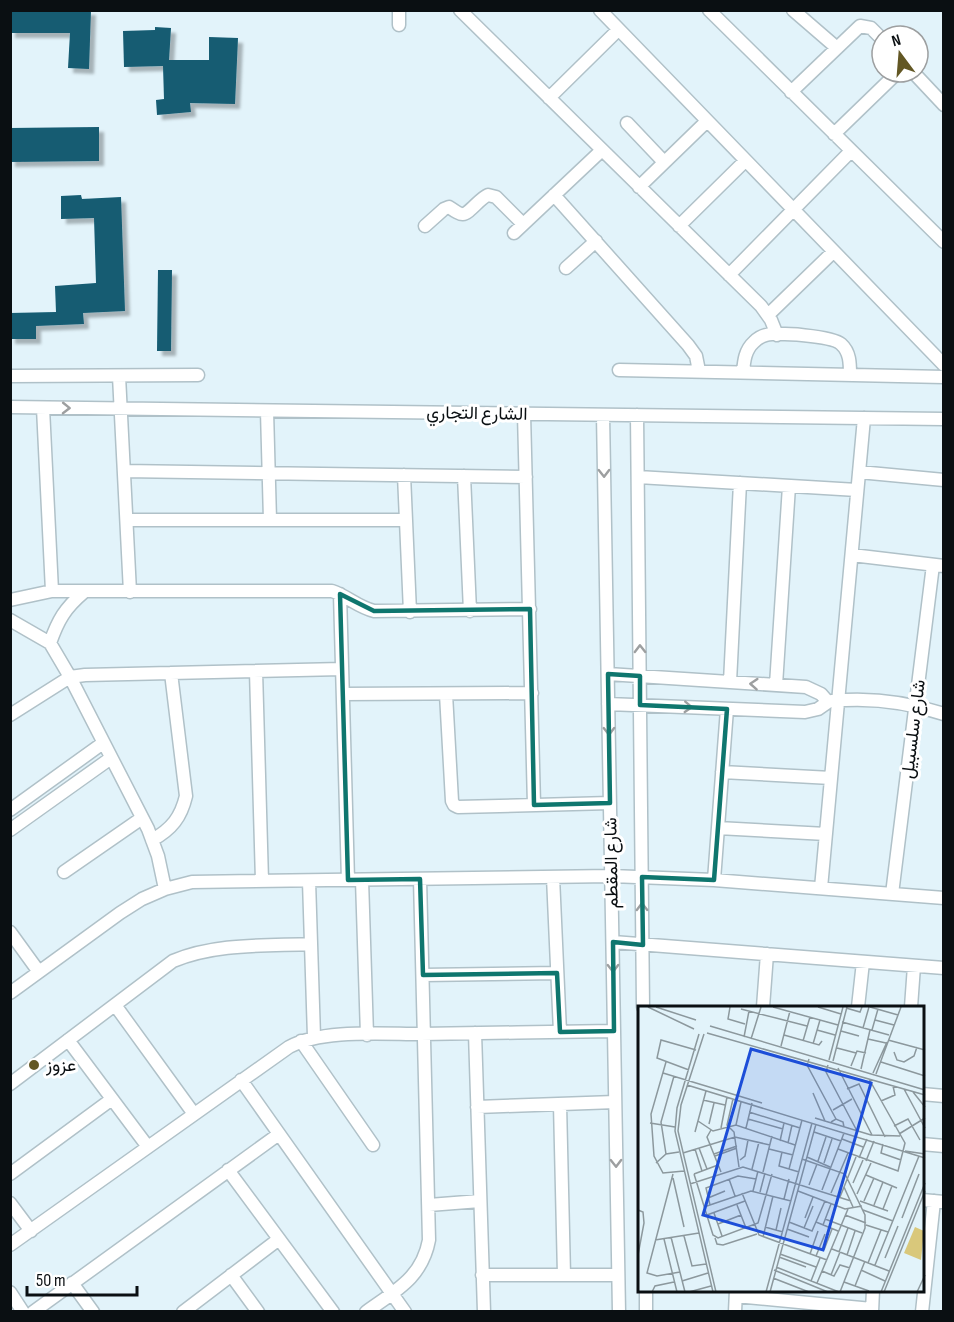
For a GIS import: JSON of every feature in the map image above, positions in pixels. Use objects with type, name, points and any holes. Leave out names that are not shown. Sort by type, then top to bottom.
[{"type":"street","points":[[399,10],[399,25]]},
{"type":"street","points":[[460,10],[729,275],[768,315],[777,335]]},
{"type":"street","points":[[600,10],[944,365]]},
{"type":"street","points":[[709,10],[944,242]]},
{"type":"street","points":[[792,10],[837,48]]},
{"type":"street","points":[[791,92],[857,28],[864,26],[870,28]]},
{"type":"street","points":[[549,98],[618,30]]},
{"type":"street","points":[[834,134],[886,84]]},
{"type":"street","points":[[924,84],[944,105]]},
{"type":"street","points":[[639,186],[707,121]]},
{"type":"street","points":[[627,123],[664,162]]},
{"type":"street","points":[[425,226],[444,209],[451,208],[464,214],[481,198],[488,195],[496,196],[518,228],[602,150]]},
{"type":"street","points":[[729,275],[851,151]]},
{"type":"street","points":[[679,226],[745,161]]},
{"type":"street","points":[[554,195],[692,350],[699,371]]},
{"type":"street","points":[[566,268],[596,241]]},
{"type":"street","points":[[768,315],[833,252]]},
{"type":"street","points":[[743,372],[745,356],[753,343],[767,335],[777,335],[823,337],[838,342],[848,354],[850,375]]},
{"type":"street","points":[[619,370],[944,377]]},
{"type":"street","points":[[10,376],[198,375]]},
{"type":"street","points":[[119,376],[130,592]]},
{"type":"street","name":"الشارع التجاري","points":[[10,407],[944,419]]},
{"type":"street","points":[[43,408],[52,591]]},
{"type":"street","points":[[267,411],[270,520]]},
{"type":"street","points":[[524,414],[534,805]]},
{"type":"street","name":"شارع المقطم","points":[[603,415],[619,1311]]},
{"type":"street","name":"شارع المقطم","points":[[637,415],[643,1006]]},
{"type":"street","points":[[821,888],[831,778],[833,701],[852,555],[864,418]]},
{"type":"street","points":[[124,471],[526,477]]},
{"type":"street","points":[[859,472],[944,480]]},
{"type":"street","points":[[404,475],[410,612]]},
{"type":"street","points":[[464,476],[470,611]]},
{"type":"street","points":[[638,477],[857,490]]},
{"type":"street","points":[[730,682],[740,483]]},
{"type":"street","points":[[776,685],[789,486]]},
{"type":"street","points":[[127,520],[406,520]]},
{"type":"street","points":[[852,555],[938,565]]},
{"type":"street","name":"شارع سلسبيل","points":[[892,894],[916,706],[938,565]]},
{"type":"street","points":[[10,600],[52,591],[332,591],[362,608],[374,611],[530,609]]},
{"type":"street","points":[[50,643],[57,622],[68,605],[84,592]]},
{"type":"street","points":[[340,594],[348,880]]},
{"type":"street","points":[[10,620],[50,643],[70,677],[152,840],[165,889]]},
{"type":"street","points":[[10,715],[70,677],[342,669]]},
{"type":"street","points":[[256,671],[262,881]]},
{"type":"street","points":[[152,840],[165,833],[176,823],[183,810],[186,796],[171,673]]},
{"type":"street","points":[[608,674],[811,688],[833,701]]},
{"type":"street","points":[[343,694],[532,693]]},
{"type":"street","points":[[446,694],[454,805],[458,807],[610,803]]},
{"type":"street","points":[[608,704],[805,712],[818,710],[833,701],[877,700],[916,706],[944,714]]},
{"type":"street","points":[[714,880],[727,709]]},
{"type":"street","points":[[10,810],[104,742]]},
{"type":"street","points":[[10,830],[111,758]]},
{"type":"street","points":[[722,772],[831,778]]},
{"type":"street","points":[[64,872],[142,818]]},
{"type":"street","points":[[718,828],[826,834]]},
{"type":"street","points":[[10,993],[142,899],[165,889],[192,882],[611,876],[714,880],[944,898]]},
{"type":"street","points":[[553,877],[560,1032]]},
{"type":"street","points":[[366,1311],[413,1276],[427,1253],[429,1240],[420,879]]},
{"type":"street","points":[[362,880],[367,1035]]},
{"type":"street","points":[[309,881],[314,1037]]},
{"type":"street","points":[[10,932],[39,972]]},
{"type":"street","points":[[613,942],[944,968]]},
{"type":"street","points":[[10,1084],[173,962],[192,953],[213,949],[311,944]]},
{"type":"street","points":[[763,1006],[767,954]]},
{"type":"street","points":[[858,1006],[863,962]]},
{"type":"street","points":[[911,1006],[914,966]]},
{"type":"street","points":[[423,975],[557,973]]},
{"type":"street","points":[[115,1005],[194,1114]]},
{"type":"street","points":[[10,1245],[241,1080],[301,1041],[314,1037],[367,1035],[614,1031]]},
{"type":"street","points":[[475,1033],[484,1311]]},
{"type":"street","points":[[68,1040],[148,1147]]},
{"type":"street","points":[[301,1041],[373,1145]]},
{"type":"street","points":[[241,1080],[405,1311]]},
{"type":"street","points":[[924,1094],[944,1096]]},
{"type":"street","points":[[10,1174],[112,1099]]},
{"type":"street","points":[[477,1107],[615,1102]]},
{"type":"street","points":[[560,1104],[564,1275]]},
{"type":"street","points":[[33,1311],[279,1134]]},
{"type":"street","points":[[924,1144],[944,1146]]},
{"type":"street","points":[[228,1170],[333,1311]]},
{"type":"street","points":[[429,1204],[480,1201]]},
{"type":"street","points":[[924,1291],[933,1201]]},
{"type":"street","points":[[10,1203],[31,1231]]},
{"type":"street","points":[[183,1311],[279,1239]]},
{"type":"street","points":[[231,1275],[258,1311]]},
{"type":"street","points":[[482,1275],[618,1275]]},
{"type":"street","points":[[72,1283],[93,1311]]},
{"type":"street","points":[[10,1292],[23,1311]]},
{"type":"street","points":[[646,1292],[646,1311]]},
{"type":"street","points":[[821,1304],[822,1292]]},
{"type":"street","points":[[735,1311],[736,1293],[872,1310],[873,1292]]},
{"type":"street","points":[[922,1311],[924,1292]]},
{"type":"highlighted area","points":[[340,594],[374,611],[530,609],[534,805],[610,803],[608,674],[640,676],[640,705],[727,709],[714,880],[642,877],[643,945],[613,942],[614,1031],[560,1032],[557,973],[423,975],[420,879],[348,880]]},
{"type":"building","points":[[10,10],[91,10],[89,69],[68,68],[70,33],[10,33]]},
{"type":"building","points":[[155,27],[171,28],[169,60],[209,60],[209,37],[238,38],[235,104],[190,103],[191,112],[157,115],[156,100],[164,99],[163,66],[124,67],[123,31],[155,30]]},
{"type":"building","points":[[99,127],[99,161],[10,162],[10,128]]},
{"type":"building","points":[[81,195],[82,199],[121,197],[125,311],[83,313],[84,324],[36,326],[36,339],[10,339],[10,313],[56,312],[55,286],[96,283],[94,218],[61,219],[61,196]]},
{"type":"building","points":[[158,270],[172,270],[171,351],[157,351]]},
{"type":"place","name":"عزوز","points":[[34,1065]]}]
